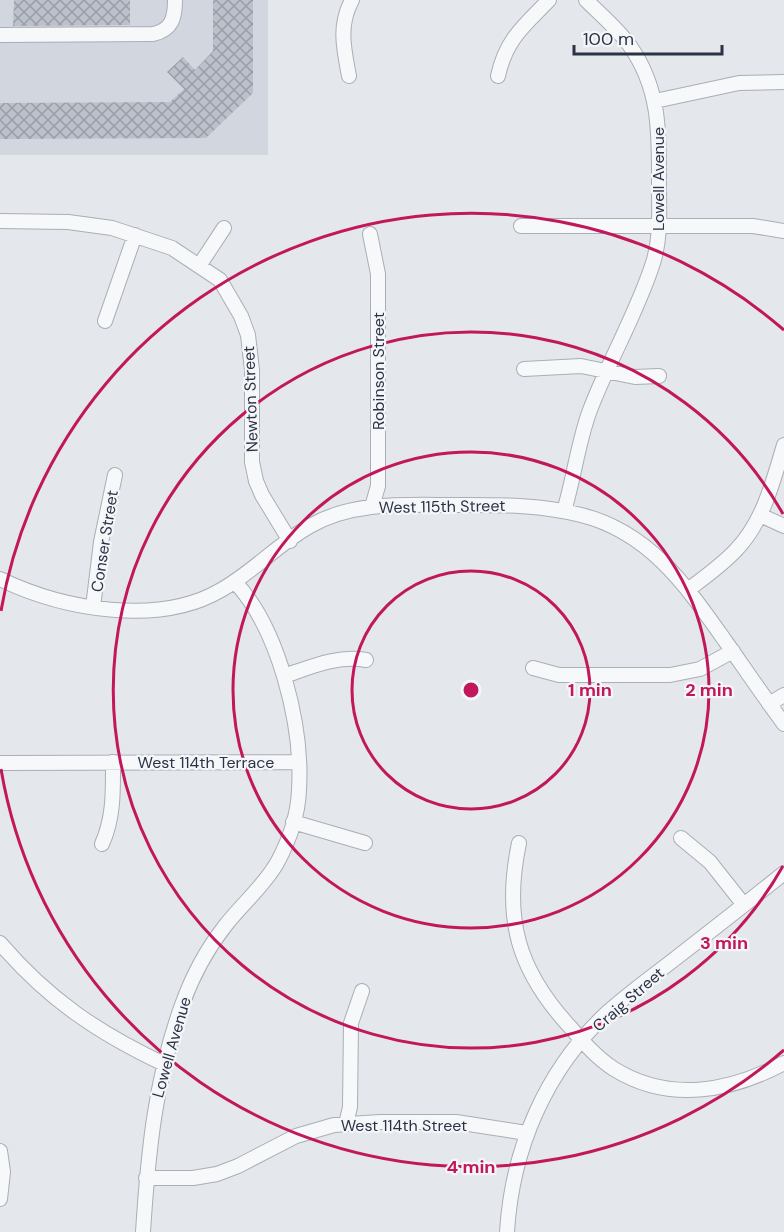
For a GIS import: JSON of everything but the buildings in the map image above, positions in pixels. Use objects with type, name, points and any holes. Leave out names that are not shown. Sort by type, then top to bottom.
[{"type":"street","points":[[0,35],[153,34],[167,29],[172,22],[175,0]]},
{"type":"street","points":[[349,76],[342,42],[343,26],[352,0]]},
{"type":"street","points":[[498,76],[507,47],[549,0]]},
{"type":"street","name":"Lowell Avenue","points":[[564,511],[589,413],[654,261],[659,226],[659,138],[655,101],[645,72],[630,46],[586,0]]},
{"type":"street","points":[[655,101],[739,82],[784,82]]},
{"type":"street","name":"Newton Street","points":[[0,221],[68,222],[112,228],[172,248],[220,280],[241,316],[248,335],[252,370],[252,462],[262,495],[290,541]]},
{"type":"street","points":[[521,226],[753,226],[784,231]]},
{"type":"street","points":[[199,266],[224,228]]},
{"type":"street","name":"Robinson Street","points":[[370,234],[377,267],[379,305],[378,486],[372,507]]},
{"type":"street","points":[[105,321],[135,235]]},
{"type":"street","points":[[524,369],[572,366],[635,377],[659,376]]},
{"type":"street","points":[[689,589],[718,567],[752,530],[770,492],[784,445]]},
{"type":"street","name":"Conser Street","points":[[93,607],[102,533],[115,475]]},
{"type":"street","name":"West 115th Street","points":[[0,579],[24,590],[57,600],[93,607],[148,610],[171,608],[218,592],[235,582],[311,525],[339,515],[372,507],[399,505],[521,505],[564,511],[583,515],[621,532],[666,564],[689,589],[784,724]]},
{"type":"street","points":[[760,515],[784,526]]},
{"type":"street","name":"Lowell Avenue","points":[[143,1232],[154,1108],[182,1004],[210,946],[226,924],[263,884],[285,846],[293,822],[299,790],[295,720],[284,676],[258,613],[235,582]]},
{"type":"street","points":[[533,668],[559,675],[670,675],[700,669],[733,651]]},
{"type":"street","points":[[284,676],[331,661],[356,658],[366,660]]},
{"type":"street","points":[[770,704],[784,695]]},
{"type":"street","name":"West 114th Terrace","points":[[102,844],[112,813],[113,762]]},
{"type":"street","name":"West 114th Terrace","points":[[0,763],[299,762]]},
{"type":"street","points":[[293,822],[365,843]]},
{"type":"street","points":[[681,838],[710,862],[744,905]]},
{"type":"street","points":[[519,843],[512,894],[518,941],[526,965],[537,987],[554,1011],[599,1058],[622,1073],[650,1086],[694,1091],[740,1082],[784,1063]]},
{"type":"street","name":"Craig Street","points":[[507,1232],[513,1182],[527,1134],[556,1074],[609,1011],[784,873]]},
{"type":"street","points":[[0,943],[42,988],[64,1007],[119,1042],[164,1064]]},
{"type":"street","points":[[346,1124],[350,1107],[351,1023],[362,991]]},
{"type":"street","name":"West 114th Street","points":[[146,1179],[193,1178],[217,1174],[238,1166],[296,1136],[315,1129],[346,1124],[456,1122],[527,1134]]},
{"type":"street","points":[[0,1151],[3,1172],[0,1199]]},
{"type":"shaded area","points":[[0,0],[268,0],[268,155],[0,155]]}]
